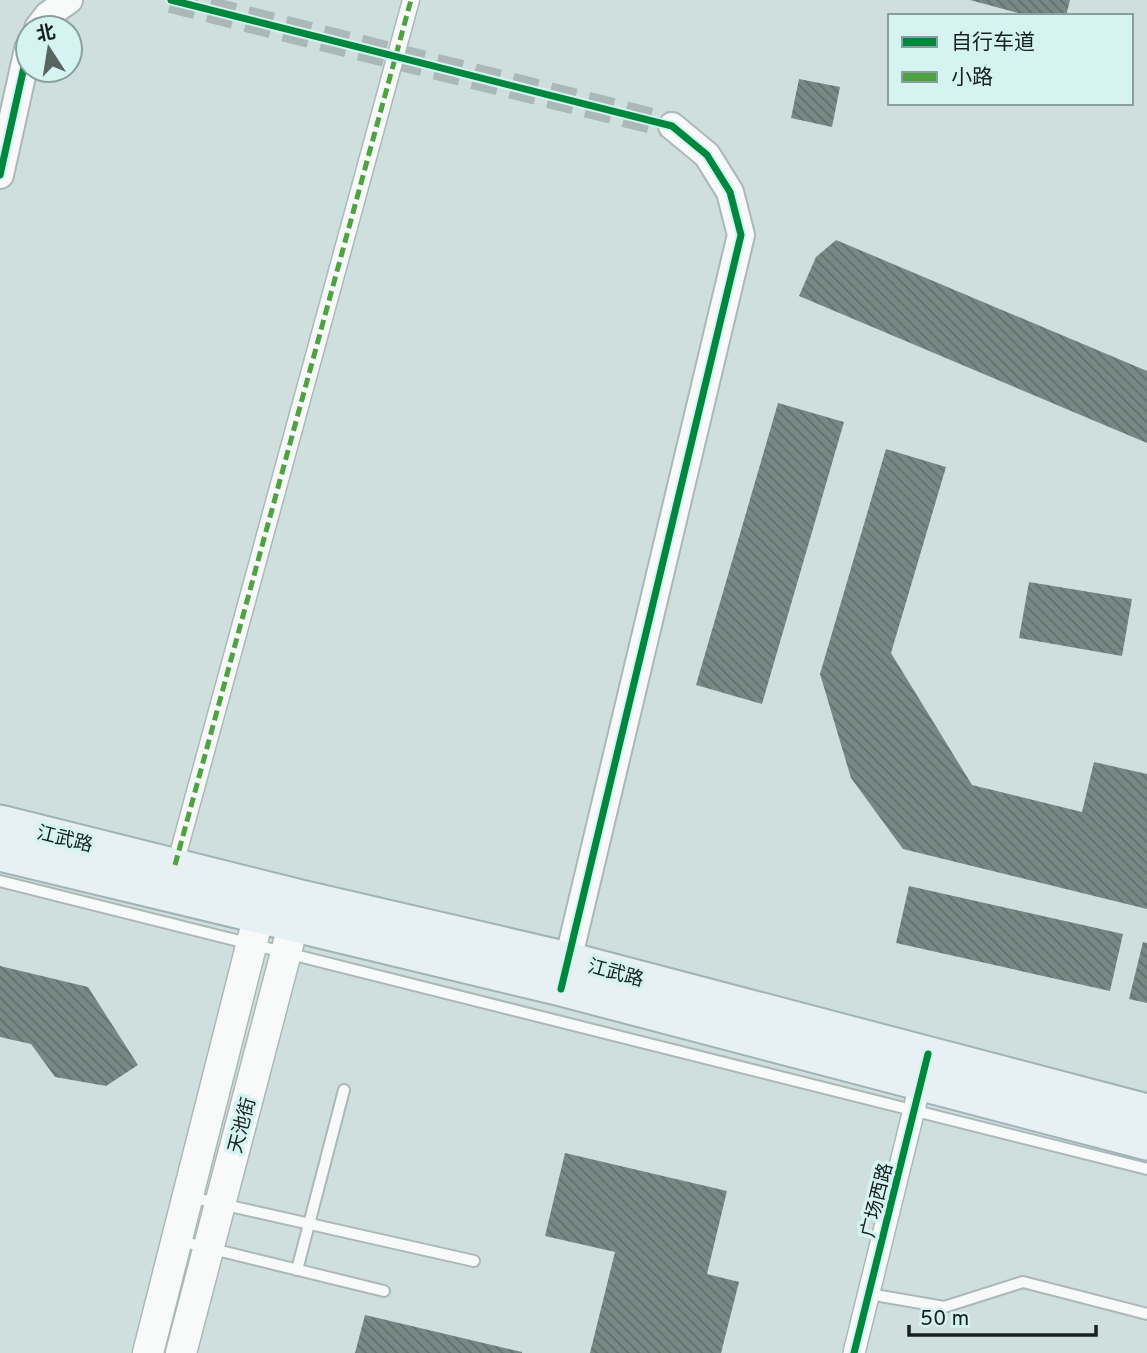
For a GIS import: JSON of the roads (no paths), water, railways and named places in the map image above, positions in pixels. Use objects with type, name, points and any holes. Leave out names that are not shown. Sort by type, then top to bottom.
[{"type":"main road","name":"江武路","points":[[0,822],[175,865],[259,917]]},
{"type":"main road","name":"江武路","points":[[0,855],[293,926],[564,974],[921,1083],[1147,1143]]},
{"type":"main road","points":[[148,1353],[259,917]]},
{"type":"main road","name":"天池街","points":[[181,1353],[293,926]]},
{"type":"main road","name":"江武路","points":[[921,1083],[1147,1111]]},
{"type":"street","points":[[49,14],[69,0]]},
{"type":"street","points":[[175,865],[411,0]]},
{"type":"street","points":[[0,175],[20,84]]},
{"type":"street","points":[[564,974],[741,235],[730,192],[707,155],[672,126]]},
{"type":"street","name":"广场西路","points":[[854,1353],[921,1083]]},
{"type":"lane","points":[[0,881],[259,917],[921,1083],[1147,1169]]},
{"type":"lane","points":[[297,1270],[344,1090]]},
{"type":"lane","points":[[188,1197],[474,1261]]},
{"type":"lane","points":[[177,1241],[384,1291]]},
{"type":"lane","points":[[869,1294],[944,1307],[1023,1282],[1147,1314]]},
{"type":"tunnel","points":[[171,0],[672,126]]}]
